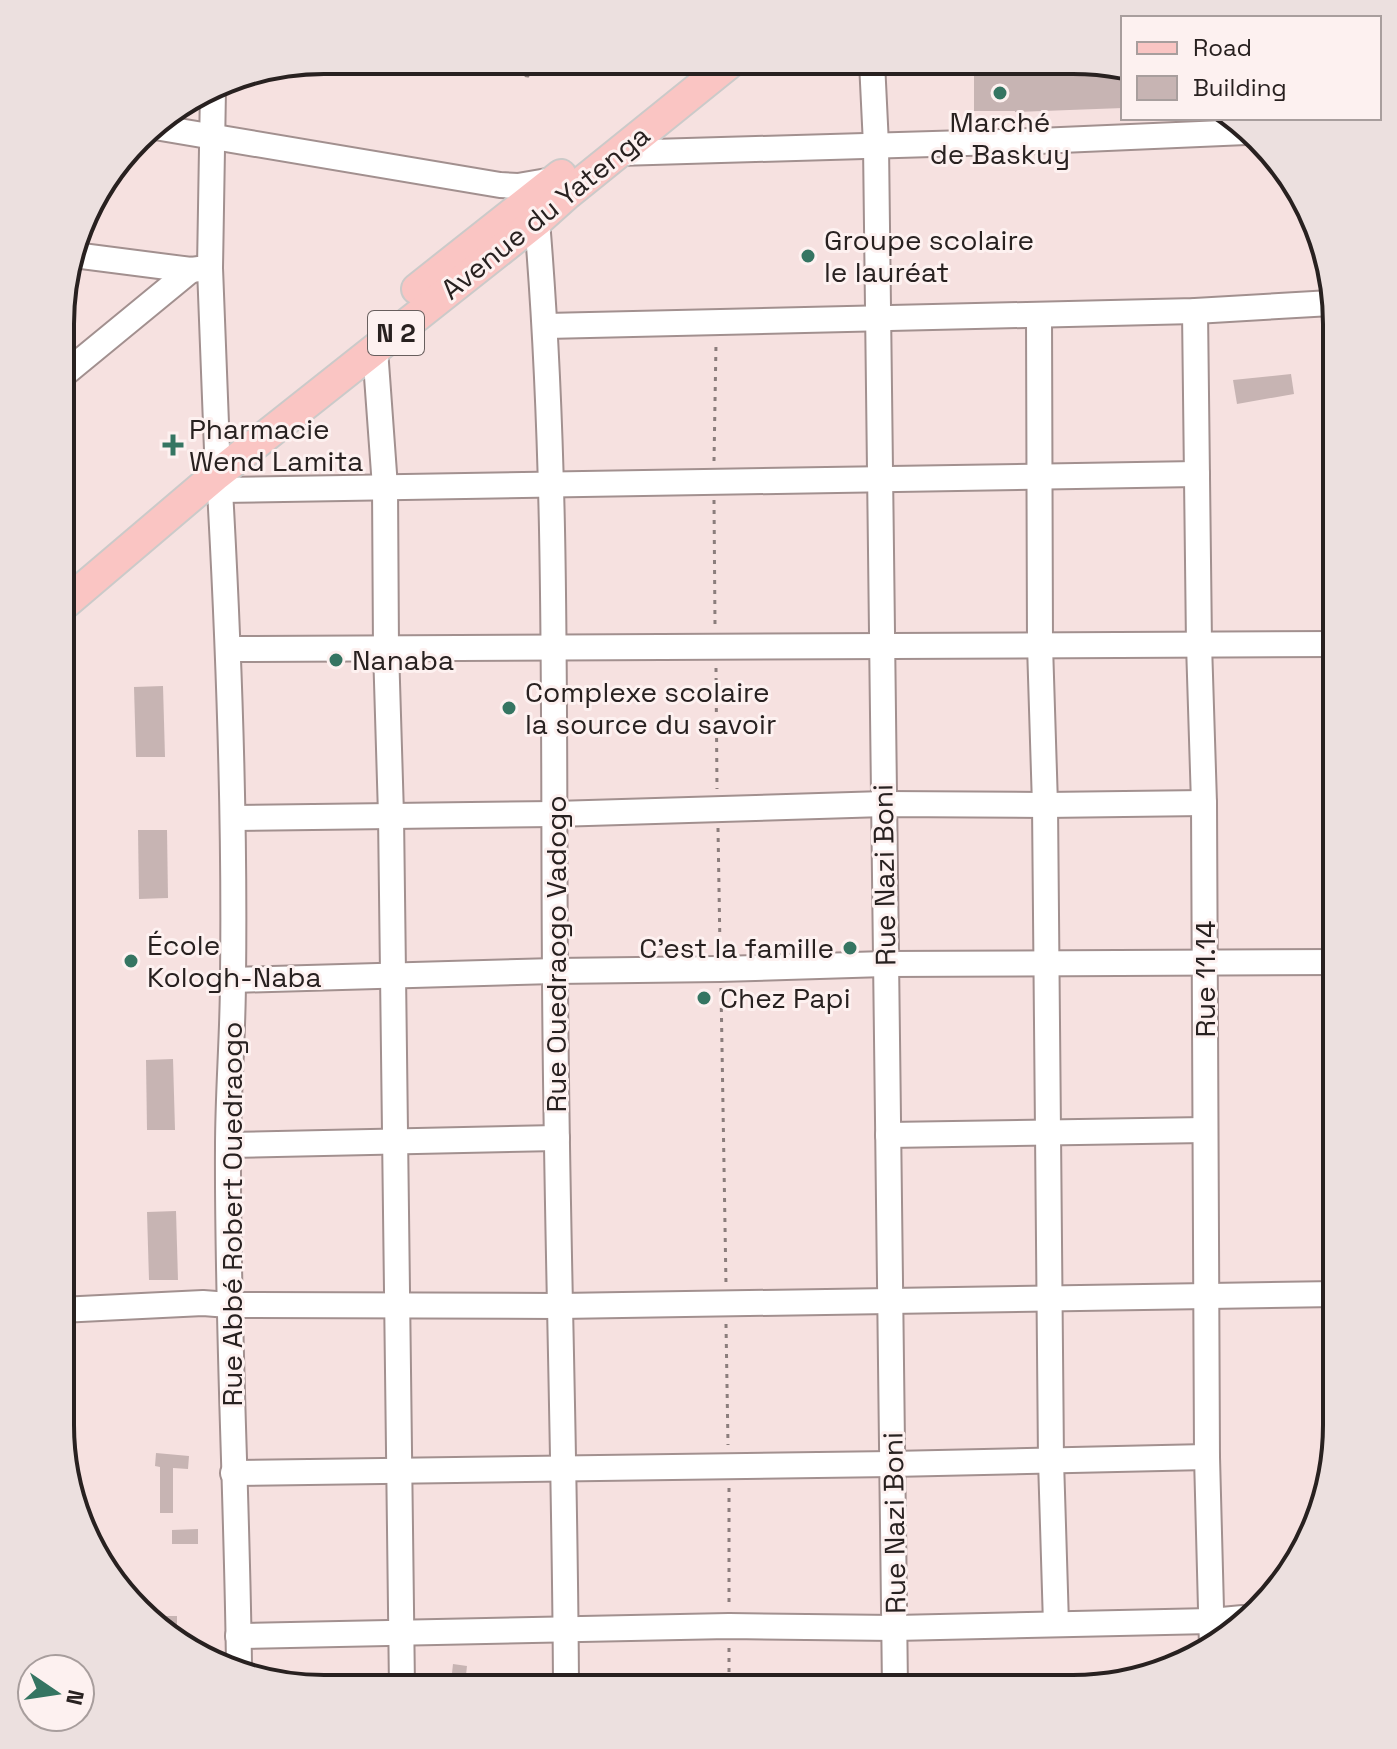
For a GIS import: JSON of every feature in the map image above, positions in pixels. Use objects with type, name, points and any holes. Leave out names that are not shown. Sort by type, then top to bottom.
[{"type":"main road","name":"Avenue du Yatenga","points":[[74,572],[218,472],[537,221],[715,74]]},
{"type":"main road","name":"Avenue du Yatenga","points":[[74,596],[507,218],[686,75]]},
{"type":"street","name":"Rue Nazi Boni","points":[[873,74],[876,145],[895,1674]]},
{"type":"street","name":"Rue Abbé Robert Ouedraogo","points":[[213,100],[200,269],[218,472],[229,649],[233,818],[229,1305],[239,1660]]},
{"type":"street","points":[[168,129],[500,185],[518,186],[556,179]]},
{"type":"street","points":[[618,153],[1233,132]]},
{"type":"street","points":[[500,185],[510,191],[513,199],[507,218]]},
{"type":"street","name":"Rue Ouedraogo Vadogo","points":[[537,221],[546,326],[552,485],[555,971],[566,1674]]},
{"type":"street","points":[[84,256],[200,269]]},
{"type":"street","points":[[74,367],[200,269]]},
{"type":"street","points":[[546,326],[1195,311],[1322,304]]},
{"type":"street","name":"Rue 11.14","points":[[1195,311],[1204,803],[1207,1457],[1211,1633]]},
{"type":"street","points":[[1039,315],[1040,645],[1056,1624]]},
{"type":"street","points":[[375,349],[385,487],[402,1674]]},
{"type":"street","points":[[218,472],[385,487],[1197,474]]},
{"type":"street","points":[[229,649],[1323,644]]},
{"type":"street","points":[[233,818],[555,814],[884,804],[1204,803]]},
{"type":"street","points":[[233,980],[885,964],[1322,962]]},
{"type":"street","points":[[888,1135],[1205,1130]]},
{"type":"street","points":[[228,1145],[557,1138]]},
{"type":"street","points":[[74,1309],[203,1303],[560,1306],[1322,1294]]},
{"type":"street","points":[[233,1473],[1207,1457]]},
{"type":"street","points":[[238,1636],[729,1626],[895,1628],[1229,1619]]},
{"type":"path","points":[[716,322],[714,483],[729,1466],[729,1674]]},
{"type":"building","points":[[974,74],[1073,74],[1121,79],[1121,108],[974,111]]},
{"type":"building","points":[[1291,374],[1294,394],[1237,404],[1233,380]]},
{"type":"building","points":[[163,686],[165,757],[136,757],[134,687]]},
{"type":"building","points":[[138,830],[167,830],[168,898],[139,899]]},
{"type":"building","points":[[173,1059],[175,1130],[147,1130],[146,1060]]},
{"type":"building","points":[[176,1211],[178,1280],[149,1280],[147,1212]]},
{"type":"building","points":[[156,1453],[189,1456],[188,1469],[173,1468],[173,1513],[160,1513],[160,1467],[155,1466]]},
{"type":"building","points":[[198,1529],[198,1544],[172,1544],[172,1530]]},
{"type":"building","points":[[163,1616],[177,1616],[177,1627]]},
{"type":"building","points":[[453,1664],[467,1666],[466,1674],[452,1674]]},
{"type":"place","name":"Marché de Baskuy","points":[[1000,93]]},
{"type":"place","name":"Groupe scolaire le lauréat","points":[[808,256]]},
{"type":"place","name":"Pharmacie Wend Lamita","points":[[173,445]]},
{"type":"place","name":"Nanaba","points":[[336,660]]},
{"type":"place","name":"Complexe scolaire la source du savoir","points":[[509,708]]},
{"type":"place","name":"C'est la famille","points":[[850,948]]},
{"type":"place","name":"École Kologh-Naba","points":[[131,961]]},
{"type":"place","name":"Chez Papi","points":[[704,998]]}]
